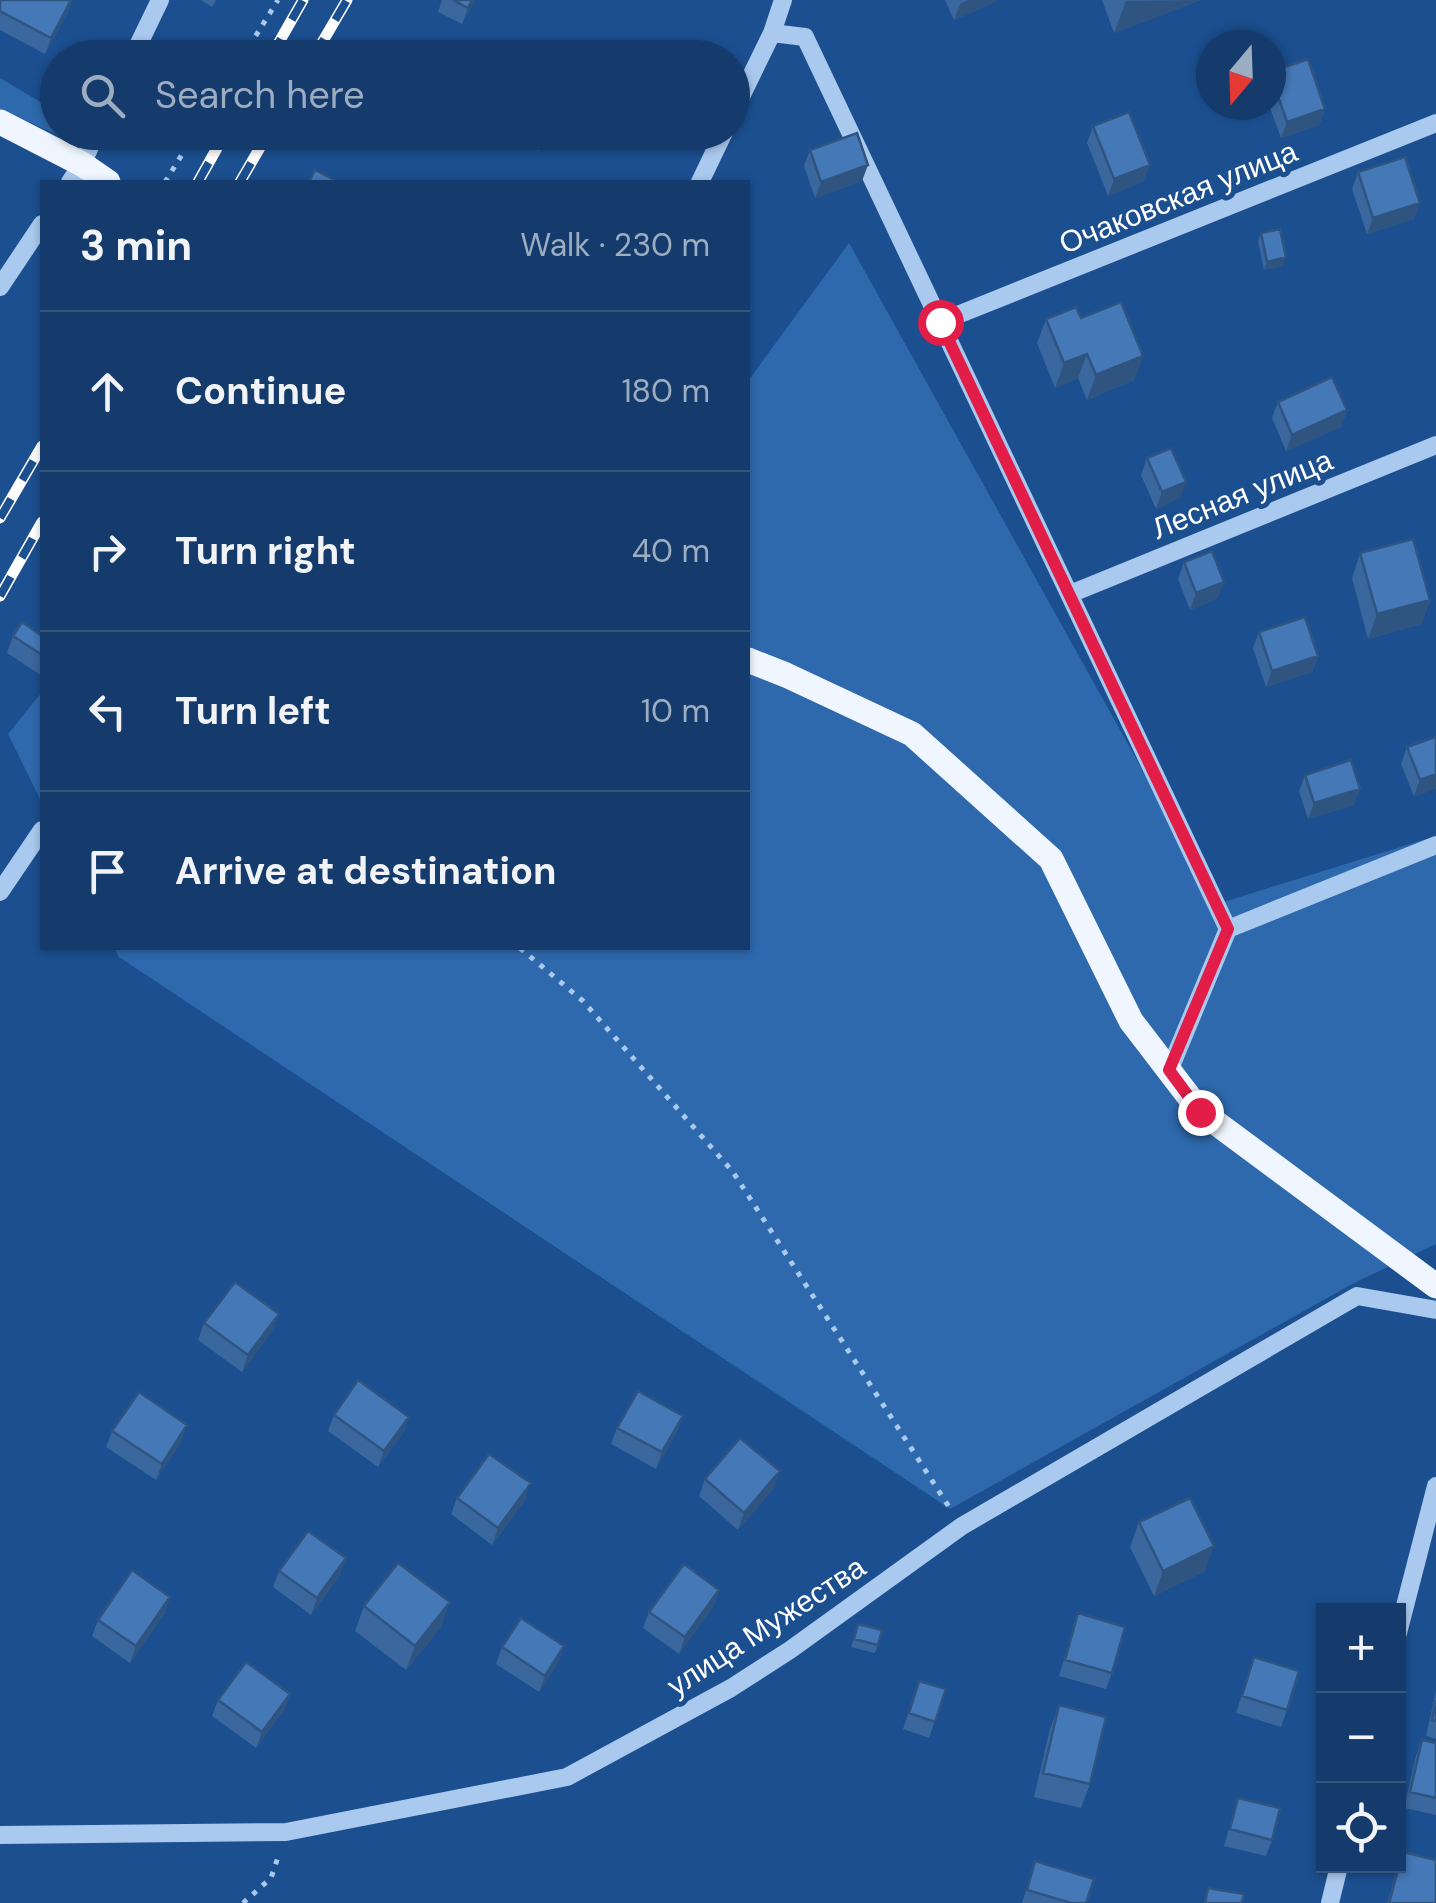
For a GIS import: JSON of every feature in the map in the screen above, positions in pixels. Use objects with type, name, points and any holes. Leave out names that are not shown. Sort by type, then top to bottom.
[{"type":"main road","points":[[0,122],[40,149]]},
{"type":"main road","points":[[42,150],[76,173],[101,180]]},
{"type":"main road","points":[[750,661],[912,734],[1051,859],[1131,1021],[1200,1112],[1436,1286]]},
{"type":"street","points":[[141,40],[160,0]]},
{"type":"street","points":[[750,78],[783,0]]},
{"type":"street","points":[[772,33],[805,37],[1228,929]]},
{"type":"street","name":"Очаковская улица","points":[[940,322],[1436,123]]},
{"type":"street","points":[[76,173],[88,150]]},
{"type":"street","points":[[701,180],[715,150]]},
{"type":"street","points":[[0,288],[40,227]]},
{"type":"street","name":"Лесная улица","points":[[1070,594],[1436,445]]},
{"type":"street","points":[[0,892],[40,833]]},
{"type":"street","points":[[1169,1070],[1228,929],[1436,845]]},
{"type":"street","name":"улица Мужества","points":[[0,1835],[286,1832],[567,1776],[746,1678],[962,1526],[1357,1296],[1436,1310]]},
{"type":"street","points":[[1406,1603],[1436,1486]]},
{"type":"street","points":[[1330,1903],[1337,1873]]},
{"type":"path","points":[[253,40],[278,0]]},
{"type":"path","points":[[166,180],[185,150]]},
{"type":"path","points":[[522,950],[583,1001],[733,1172],[962,1526]]},
{"type":"path","points":[[242,1903],[271,1878],[286,1832]]},
{"type":"shaded area","points":[[0,78],[40,102],[40,127],[0,109]]},
{"type":"shaded area","points":[[849,243],[1217,904],[1436,836],[1436,1244],[1354,1283],[950,1509],[119,957],[115,950],[750,950],[750,378]]},
{"type":"shaded area","points":[[40,694],[40,799],[8,734]]},
{"type":"building","points":[[0,0],[71,0],[51,38],[0,11]]},
{"type":"building","points":[[453,0],[472,0],[468,8]]},
{"type":"building","points":[[1308,59],[1325,109],[1287,122],[1286,67]]},
{"type":"building","points":[[1129,112],[1150,165],[1114,179],[1093,126]]},
{"type":"building","points":[[857,133],[868,165],[821,182],[810,150]]},
{"type":"building","points":[[1405,157],[1420,203],[1373,218],[1358,172]]},
{"type":"building","points":[[315,170],[334,180],[310,180]]},
{"type":"building","points":[[1280,229],[1286,257],[1267,262],[1261,233]]},
{"type":"building","points":[[1121,302],[1143,356],[1096,375],[1087,354],[1064,363],[1046,319],[1076,307],[1081,318]]},
{"type":"building","points":[[1332,377],[1347,410],[1292,435],[1278,402]]},
{"type":"building","points":[[1171,448],[1186,482],[1162,492],[1147,458]]},
{"type":"building","points":[[1413,539],[1430,600],[1377,614],[1360,553]]},
{"type":"building","points":[[1212,551],[1224,582],[1196,593],[1184,562]]},
{"type":"building","points":[[1305,617],[1318,656],[1272,671],[1259,632]]},
{"type":"building","points":[[22,622],[40,635],[40,654],[13,636]]},
{"type":"building","points":[[1436,737],[1436,774],[1420,780],[1407,747]]},
{"type":"building","points":[[1351,760],[1360,789],[1314,803],[1305,775]]},
{"type":"building","points":[[235,1282],[279,1314],[248,1355],[204,1323]]},
{"type":"building","points":[[358,1380],[409,1417],[384,1451],[334,1415]]},
{"type":"building","points":[[638,1391],[683,1416],[662,1452],[617,1428]]},
{"type":"building","points":[[139,1392],[187,1425],[162,1464],[112,1431]]},
{"type":"building","points":[[740,1438],[780,1471],[744,1513],[705,1479]]},
{"type":"building","points":[[489,1454],[531,1483],[498,1528],[457,1498]]},
{"type":"building","points":[[1190,1498],[1214,1546],[1163,1571],[1139,1522]]},
{"type":"building","points":[[308,1531],[346,1558],[317,1598],[279,1571]]},
{"type":"building","points":[[398,1563],[450,1602],[415,1646],[364,1606]]},
{"type":"building","points":[[684,1564],[719,1590],[685,1637],[649,1612]]},
{"type":"building","points":[[132,1570],[170,1597],[136,1646],[98,1620]]},
{"type":"building","points":[[1078,1613],[1125,1627],[1112,1673],[1065,1660]]},
{"type":"building","points":[[521,1618],[564,1646],[545,1676],[502,1647]]},
{"type":"building","points":[[858,1624],[882,1630],[878,1645],[854,1639]]},
{"type":"building","points":[[1254,1657],[1299,1671],[1287,1710],[1242,1696]]},
{"type":"building","points":[[246,1662],[290,1694],[262,1732],[218,1700]]},
{"type":"building","points":[[919,1681],[946,1689],[935,1722],[909,1713]]},
{"type":"building","points":[[1059,1705],[1106,1717],[1090,1784],[1043,1773]]},
{"type":"building","points":[[1422,1740],[1436,1743],[1436,1798],[1410,1792]]},
{"type":"building","points":[[1238,1798],[1280,1808],[1272,1840],[1230,1829]]},
{"type":"building","points":[[1406,1853],[1436,1860],[1436,1903],[1389,1903],[1397,1873],[1406,1873]]},
{"type":"building","points":[[1035,1861],[1094,1879],[1086,1903],[1071,1903],[1027,1890]]},
{"type":"building","points":[[1208,1888],[1244,1894],[1242,1903],[1205,1903]]},
{"type":"railway","points":[[280,40],[303,0]]},
{"type":"railway","points":[[324,40],[347,0]]},
{"type":"railway","points":[[199,180],[216,150]]},
{"type":"railway","points":[[241,180],[259,150]]},
{"type":"railway","points":[[0,518],[40,449]]},
{"type":"railway","points":[[0,596],[40,526]]},
{"type":"route","points":[[940,322],[1228,929],[1169,1070],[1200,1112]]}]
